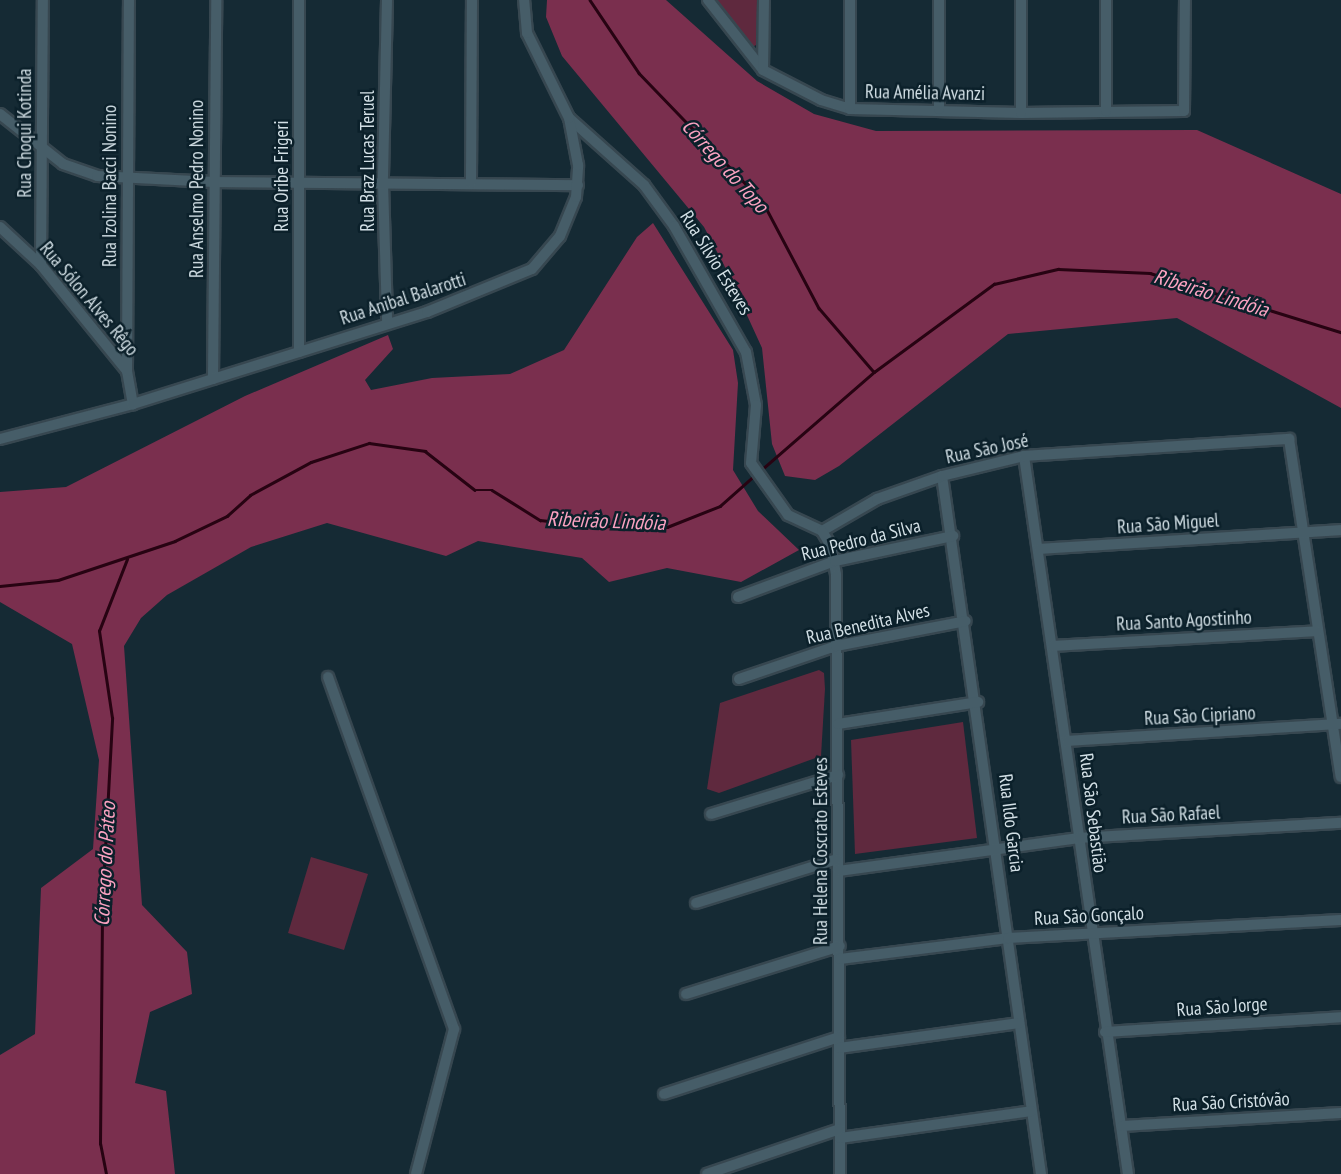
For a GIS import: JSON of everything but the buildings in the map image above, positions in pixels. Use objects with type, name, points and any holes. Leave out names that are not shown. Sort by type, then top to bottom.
[{"type":"street","name":"Rua Choqui Kotinda","points":[[41,265],[43,0]]},
{"type":"street","name":"Rua Izolina Bacci Nonino","points":[[127,371],[128,0]]},
{"type":"street","name":"Rua Anselmo Pedro Nonino","points":[[213,379],[216,0]]},
{"type":"street","name":"Rua Oribe Frigeri","points":[[299,0],[299,352]]},
{"type":"street","name":"Rua Braz Lucas Teruel","points":[[387,0],[383,183],[387,321]]},
{"type":"street","points":[[471,183],[472,0]]},
{"type":"street","name":"Rua Anibal Balarotti","points":[[0,439],[133,404],[299,352],[387,321],[485,292],[532,269],[560,236],[578,185],[569,118],[527,33],[524,0]]},
{"type":"street","name":"Rua Amélia Avanzi","points":[[708,0],[763,70],[802,93],[850,109],[1021,113],[1184,111],[1185,0]]},
{"type":"street","points":[[763,70],[764,0]]},
{"type":"street","points":[[850,0],[850,109]]},
{"type":"street","points":[[939,0],[939,109]]},
{"type":"street","points":[[1021,0],[1021,113]]},
{"type":"street","points":[[1106,0],[1106,111]]},
{"type":"street","points":[[0,114],[63,164],[97,176],[127,180],[578,185]]},
{"type":"street","name":"Rua Sílvio Esteves","points":[[569,118],[644,185],[737,331],[753,376],[751,463],[764,485],[788,515],[821,531]]},
{"type":"street","name":"Rua Sólon Alves Rêgo","points":[[0,227],[41,265],[127,371],[133,404]]},
{"type":"street","name":"Rua São José","points":[[821,531],[877,499],[943,476],[1024,456],[1289,439],[1300,533]]},
{"type":"street","name":"Rua São Sebastião","points":[[1024,456],[1067,741],[1105,1032],[1128,1174]]},
{"type":"street","name":"Rua Ildo Garcia","points":[[943,476],[978,702],[1041,1174]]},
{"type":"street","name":"Rua São Miguel","points":[[1039,549],[1341,530]]},
{"type":"street","name":"Rua Helena Coscrato Esteves","points":[[821,531],[835,561],[840,1174]]},
{"type":"street","points":[[1300,533],[1338,725],[1341,777]]},
{"type":"street","name":"Rua Pedro da Silva","points":[[738,597],[835,561],[953,536]]},
{"type":"street","name":"Rua Benedita Alves","points":[[739,678],[836,646],[966,621]]},
{"type":"street","name":"Rua Santo Agostinho","points":[[1052,646],[1318,631]]},
{"type":"street","points":[[328,677],[454,1029],[415,1174]]},
{"type":"street","points":[[838,724],[978,702]]},
{"type":"street","name":"Rua São Cipriano","points":[[1067,741],[1338,725]]},
{"type":"street","points":[[711,814],[838,775]]},
{"type":"street","name":"Rua São Rafael","points":[[696,903],[837,865],[1078,838],[1341,823]]},
{"type":"street","name":"Rua São Gonçalo","points":[[840,959],[1008,938],[1341,920]]},
{"type":"street","points":[[685,994],[840,946]]},
{"type":"street","name":"Rua São Jorge","points":[[1105,1032],[1341,1017]]},
{"type":"street","points":[[664,1094],[839,1043],[1019,1023]]},
{"type":"street","points":[[707,1174],[840,1134],[1031,1111]]},
{"type":"street","name":"Rua São Cristóvão","points":[[1122,1126],[1341,1113]]},
{"type":"shaded area","points":[[547,0],[666,0],[757,81],[814,114],[876,131],[1197,130],[1341,194],[1341,408],[1177,318],[1008,334],[839,466],[815,480],[785,476],[772,444],[762,348],[724,265],[704,227],[562,56],[546,17]]},
{"type":"shaded area","points":[[714,0],[759,0],[756,45],[751,48]]},
{"type":"shaded area","points":[[653,223],[733,350],[738,383],[733,470],[758,511],[799,550],[741,582],[667,568],[609,582],[582,558],[478,541],[446,556],[327,523],[251,547],[167,595],[141,618],[124,646],[142,905],[187,952],[192,994],[150,1012],[135,1083],[166,1091],[175,1174],[0,1174],[0,1055],[35,1034],[41,888],[93,849],[99,760],[72,644],[0,602],[0,492],[66,487],[245,396],[388,335],[393,349],[365,380],[371,390],[432,378],[510,374],[564,350],[637,237]]},
{"type":"shaded area","points":[[819,670],[824,673],[825,689],[821,756],[719,793],[707,789],[720,703]]},
{"type":"shaded area","points":[[963,722],[977,838],[855,854],[851,740]]},
{"type":"shaded area","points":[[311,857],[368,874],[344,950],[288,933]]},
{"type":"waterway","name":"Córrego do Topo","points":[[590,0],[639,73],[763,202],[819,308],[874,372]]},
{"type":"waterway","name":"Ribeirão Lindóia","points":[[760,471],[874,372],[994,284],[1058,269],[1150,273],[1341,332]]},
{"type":"waterway","name":"Ribeirão Lindóia","points":[[0,586],[58,580],[175,541],[227,516],[250,495],[311,462],[369,443],[425,451],[475,490],[492,490],[540,520],[594,526],[667,527],[720,506],[755,475]]},
{"type":"waterway","name":"Córrego do Páteo","points":[[106,1174],[100,1144],[102,905],[112,718],[99,631],[127,559]]}]
